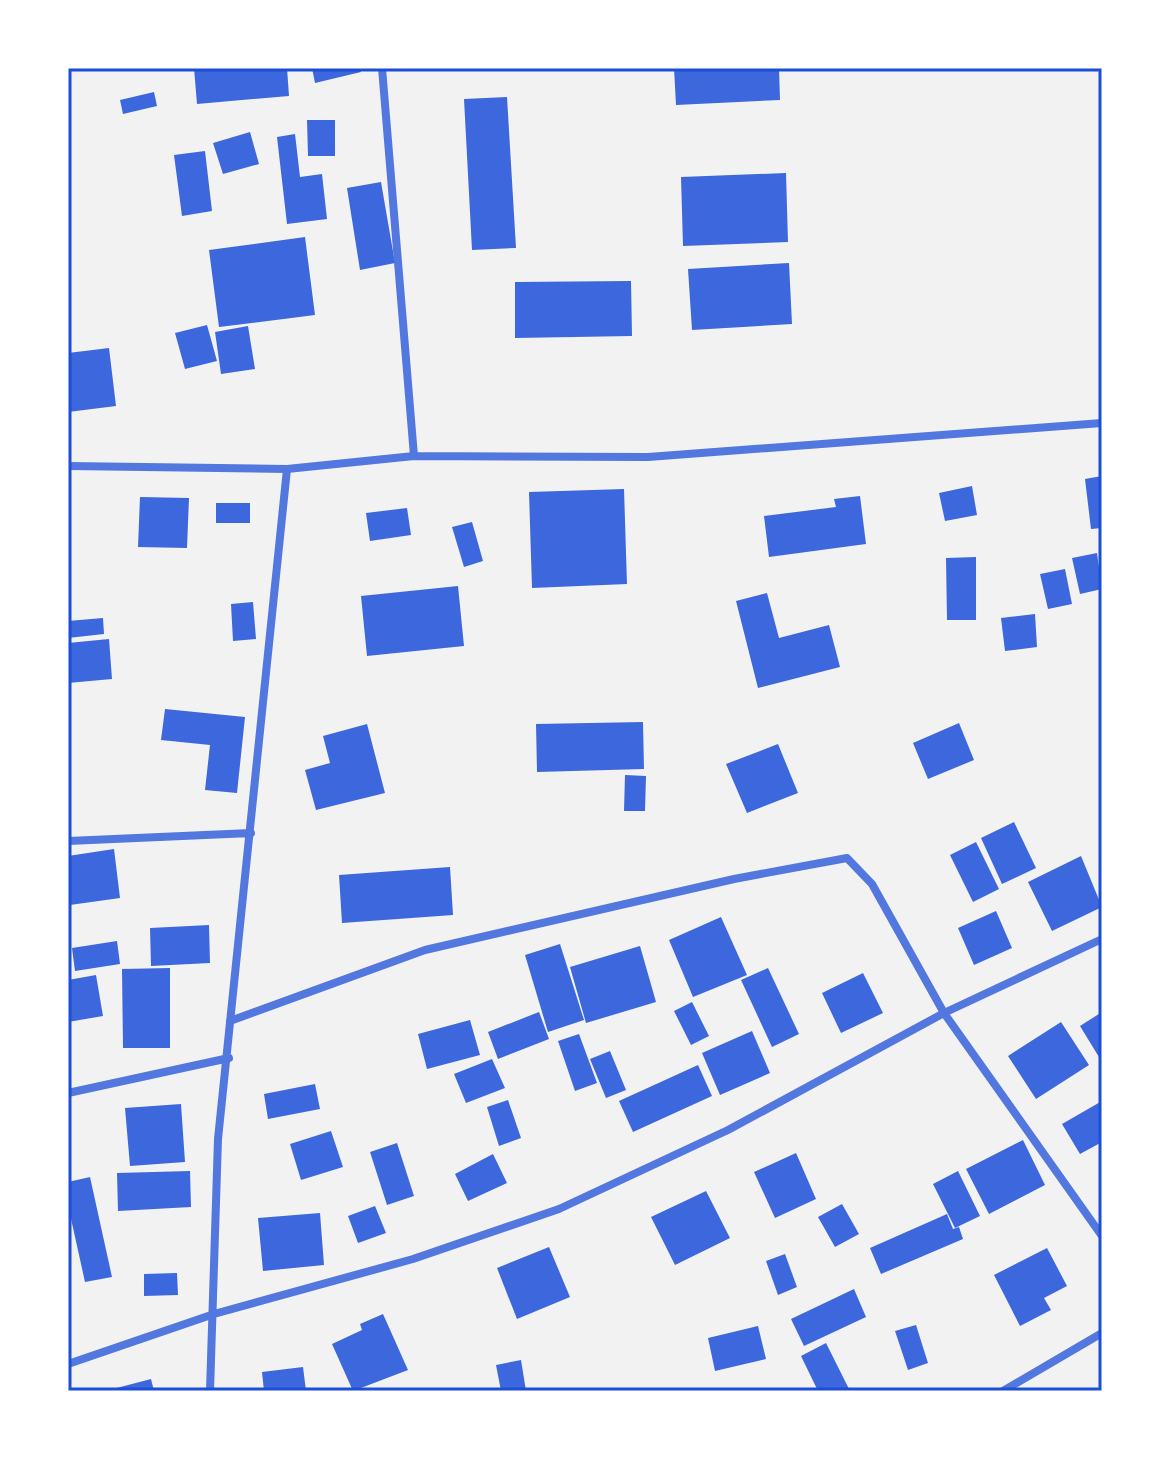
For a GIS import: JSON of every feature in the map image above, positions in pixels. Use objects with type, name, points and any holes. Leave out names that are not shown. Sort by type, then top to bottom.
[{"type":"street","points":[[382,68],[414,456]]},
{"type":"street","points":[[68,466],[287,469],[414,456],[648,457],[1102,423]]},
{"type":"street","points":[[210,1391],[218,1139],[229,1058],[230,1021],[287,469]]},
{"type":"street","points":[[68,841],[251,833]]},
{"type":"street","points":[[230,1021],[425,950],[705,885],[847,858],[872,884],[944,1013],[1102,1236]]},
{"type":"street","points":[[68,1364],[214,1314],[413,1259],[559,1209],[728,1130],[944,1013],[1102,939]]},
{"type":"street","points":[[68,1093],[229,1058]]},
{"type":"street","points":[[1003,1391],[1102,1333]]},
{"type":"building","points":[[194,68],[287,68],[289,96],[197,104]]},
{"type":"building","points":[[312,68],[360,68],[361,72],[315,83]]},
{"type":"building","points":[[674,68],[779,68],[780,100],[676,105]]},
{"type":"building","points":[[154,92],[157,106],[123,114],[120,100]]},
{"type":"building","points":[[507,97],[516,248],[472,250],[464,99]]},
{"type":"building","points":[[307,120],[335,120],[335,156],[308,156]]},
{"type":"building","points":[[250,132],[259,164],[223,174],[213,143]]},
{"type":"building","points":[[295,134],[300,177],[322,174],[327,219],[287,224],[277,137]]},
{"type":"building","points":[[205,151],[212,211],[182,216],[174,155]]},
{"type":"building","points":[[786,173],[788,242],[683,246],[681,177]]},
{"type":"building","points":[[381,182],[395,263],[360,270],[347,188]]},
{"type":"building","points":[[305,237],[315,315],[219,327],[209,250]]},
{"type":"building","points":[[789,263],[792,324],[692,330],[688,269]]},
{"type":"building","points":[[631,281],[632,336],[515,338],[515,282]]},
{"type":"building","points":[[207,325],[217,361],[185,369],[175,333]]},
{"type":"building","points":[[248,326],[255,369],[221,374],[215,332]]},
{"type":"building","points":[[109,348],[116,406],[68,412],[68,353]]},
{"type":"building","points":[[1102,476],[1102,528],[1091,529],[1085,479]]},
{"type":"building","points":[[972,486],[977,515],[945,521],[939,493]]},
{"type":"building","points":[[624,489],[627,584],[532,588],[529,492]]},
{"type":"building","points":[[860,496],[866,544],[769,557],[764,516],[836,507],[834,499]]},
{"type":"building","points":[[140,497],[189,498],[187,548],[138,547]]},
{"type":"building","points":[[216,503],[250,503],[250,523],[216,523]]},
{"type":"building","points":[[407,508],[411,535],[370,541],[366,513]]},
{"type":"building","points":[[472,522],[483,561],[464,567],[452,527]]},
{"type":"building","points":[[1097,553],[1102,589],[1080,594],[1072,558]]},
{"type":"building","points":[[976,557],[976,620],[947,620],[946,558]]},
{"type":"building","points":[[1065,569],[1072,604],[1048,609],[1040,574]]},
{"type":"building","points":[[458,586],[464,646],[367,656],[361,596]]},
{"type":"building","points":[[767,593],[779,638],[829,625],[840,667],[758,688],[736,601]]},
{"type":"building","points":[[253,602],[256,639],[233,641],[231,604]]},
{"type":"building","points":[[1035,614],[1037,647],[1005,651],[1001,618]]},
{"type":"building","points":[[103,618],[104,634],[68,638],[68,621]]},
{"type":"building","points":[[109,639],[112,679],[68,683],[68,643]]},
{"type":"building","points":[[165,709],[245,717],[237,793],[205,790],[210,745],[161,740]]},
{"type":"building","points":[[643,722],[644,769],[537,772],[536,724]]},
{"type":"building","points":[[959,723],[974,760],[928,779],[913,743]]},
{"type":"building","points":[[367,724],[385,793],[316,810],[305,770],[330,763],[323,736]]},
{"type":"building","points":[[778,744],[798,793],[747,813],[726,764]]},
{"type":"building","points":[[625,775],[646,776],[645,811],[624,811]]},
{"type":"building","points":[[1014,822],[1036,868],[1002,884],[981,838]]},
{"type":"building","points":[[976,842],[999,889],[973,902],[950,855]]},
{"type":"building","points":[[114,849],[120,898],[70,905],[68,856]]},
{"type":"building","points":[[1081,856],[1102,907],[1052,931],[1028,882]]},
{"type":"building","points":[[450,867],[453,915],[342,923],[339,875]]},
{"type":"building","points":[[996,911],[1012,948],[974,965],[958,928]]},
{"type":"building","points":[[721,917],[747,975],[693,997],[669,940]]},
{"type":"building","points":[[209,925],[210,963],[151,966],[150,928]]},
{"type":"building","points":[[117,941],[120,964],[75,971],[72,948]]},
{"type":"building","points":[[560,944],[584,1020],[548,1032],[525,955]]},
{"type":"building","points":[[640,946],[656,1002],[586,1023],[570,967]]},
{"type":"building","points":[[170,968],[170,1048],[123,1048],[122,969]]},
{"type":"building","points":[[768,968],[799,1034],[772,1047],[741,980]]},
{"type":"building","points":[[863,973],[883,1013],[841,1033],[822,993]]},
{"type":"building","points":[[96,975],[103,1016],[68,1022],[68,980]]},
{"type":"building","points":[[692,1002],[709,1036],[691,1045],[674,1011]]},
{"type":"building","points":[[539,1012],[549,1039],[498,1059],[488,1032]]},
{"type":"building","points":[[1102,1012],[1102,1062],[1080,1026]]},
{"type":"building","points":[[470,1020],[480,1055],[427,1069],[418,1034]]},
{"type":"building","points":[[1061,1022],[1089,1065],[1036,1099],[1008,1056]]},
{"type":"building","points":[[752,1031],[770,1073],[720,1095],[702,1053]]},
{"type":"building","points":[[579,1034],[597,1083],[575,1091],[558,1041]]},
{"type":"building","points":[[610,1051],[626,1090],[606,1098],[590,1059]]},
{"type":"building","points":[[492,1059],[505,1088],[466,1103],[454,1074]]},
{"type":"building","points":[[698,1065],[712,1096],[633,1132],[619,1101]]},
{"type":"building","points":[[315,1084],[320,1109],[268,1119],[264,1094]]},
{"type":"building","points":[[508,1100],[521,1138],[499,1146],[487,1107]]},
{"type":"building","points":[[1102,1101],[1102,1142],[1080,1154],[1062,1124]]},
{"type":"building","points":[[181,1104],[185,1162],[130,1166],[125,1108]]},
{"type":"building","points":[[331,1131],[343,1167],[301,1180],[290,1144]]},
{"type":"building","points":[[1023,1140],[1045,1185],[989,1214],[966,1169]]},
{"type":"building","points":[[397,1143],[414,1196],[387,1205],[370,1152]]},
{"type":"building","points":[[796,1153],[816,1199],[775,1218],[754,1172]]},
{"type":"building","points":[[493,1154],[507,1183],[468,1201],[455,1174]]},
{"type":"building","points":[[190,1171],[191,1207],[118,1211],[117,1173]]},
{"type":"building","points":[[958,1171],[980,1216],[955,1228],[933,1184]]},
{"type":"building","points":[[90,1177],[112,1277],[85,1282],[68,1205],[68,1182]]},
{"type":"building","points":[[706,1191],[730,1238],[675,1265],[651,1217]]},
{"type":"building","points":[[842,1204],[859,1234],[835,1247],[818,1217]]},
{"type":"building","points":[[375,1206],[386,1233],[358,1243],[348,1216]]},
{"type":"building","points":[[320,1213],[324,1265],[263,1271],[258,1218]]},
{"type":"building","points":[[947,1214],[953,1229],[959,1227],[963,1239],[881,1274],[870,1248]]},
{"type":"building","points":[[549,1247],[570,1297],[517,1319],[497,1268]]},
{"type":"building","points":[[1047,1248],[1067,1286],[1044,1298],[1051,1310],[1020,1326],[994,1275]]},
{"type":"building","points":[[785,1254],[797,1287],[778,1295],[766,1261]]},
{"type":"building","points":[[177,1273],[178,1295],[144,1296],[144,1274]]},
{"type":"building","points":[[854,1289],[866,1317],[804,1346],[791,1319]]},
{"type":"building","points":[[383,1314],[408,1370],[353,1391],[332,1344],[362,1330],[360,1324]]},
{"type":"building","points":[[916,1325],[928,1363],[908,1370],[895,1331]]},
{"type":"building","points":[[758,1326],[766,1359],[715,1371],[708,1338]]},
{"type":"building","points":[[826,1343],[850,1391],[818,1391],[801,1356]]},
{"type":"building","points":[[521,1360],[526,1391],[501,1391],[496,1365]]},
{"type":"building","points":[[303,1367],[306,1391],[264,1391],[262,1372]]},
{"type":"building","points":[[151,1379],[154,1391],[109,1391],[109,1390]]}]
